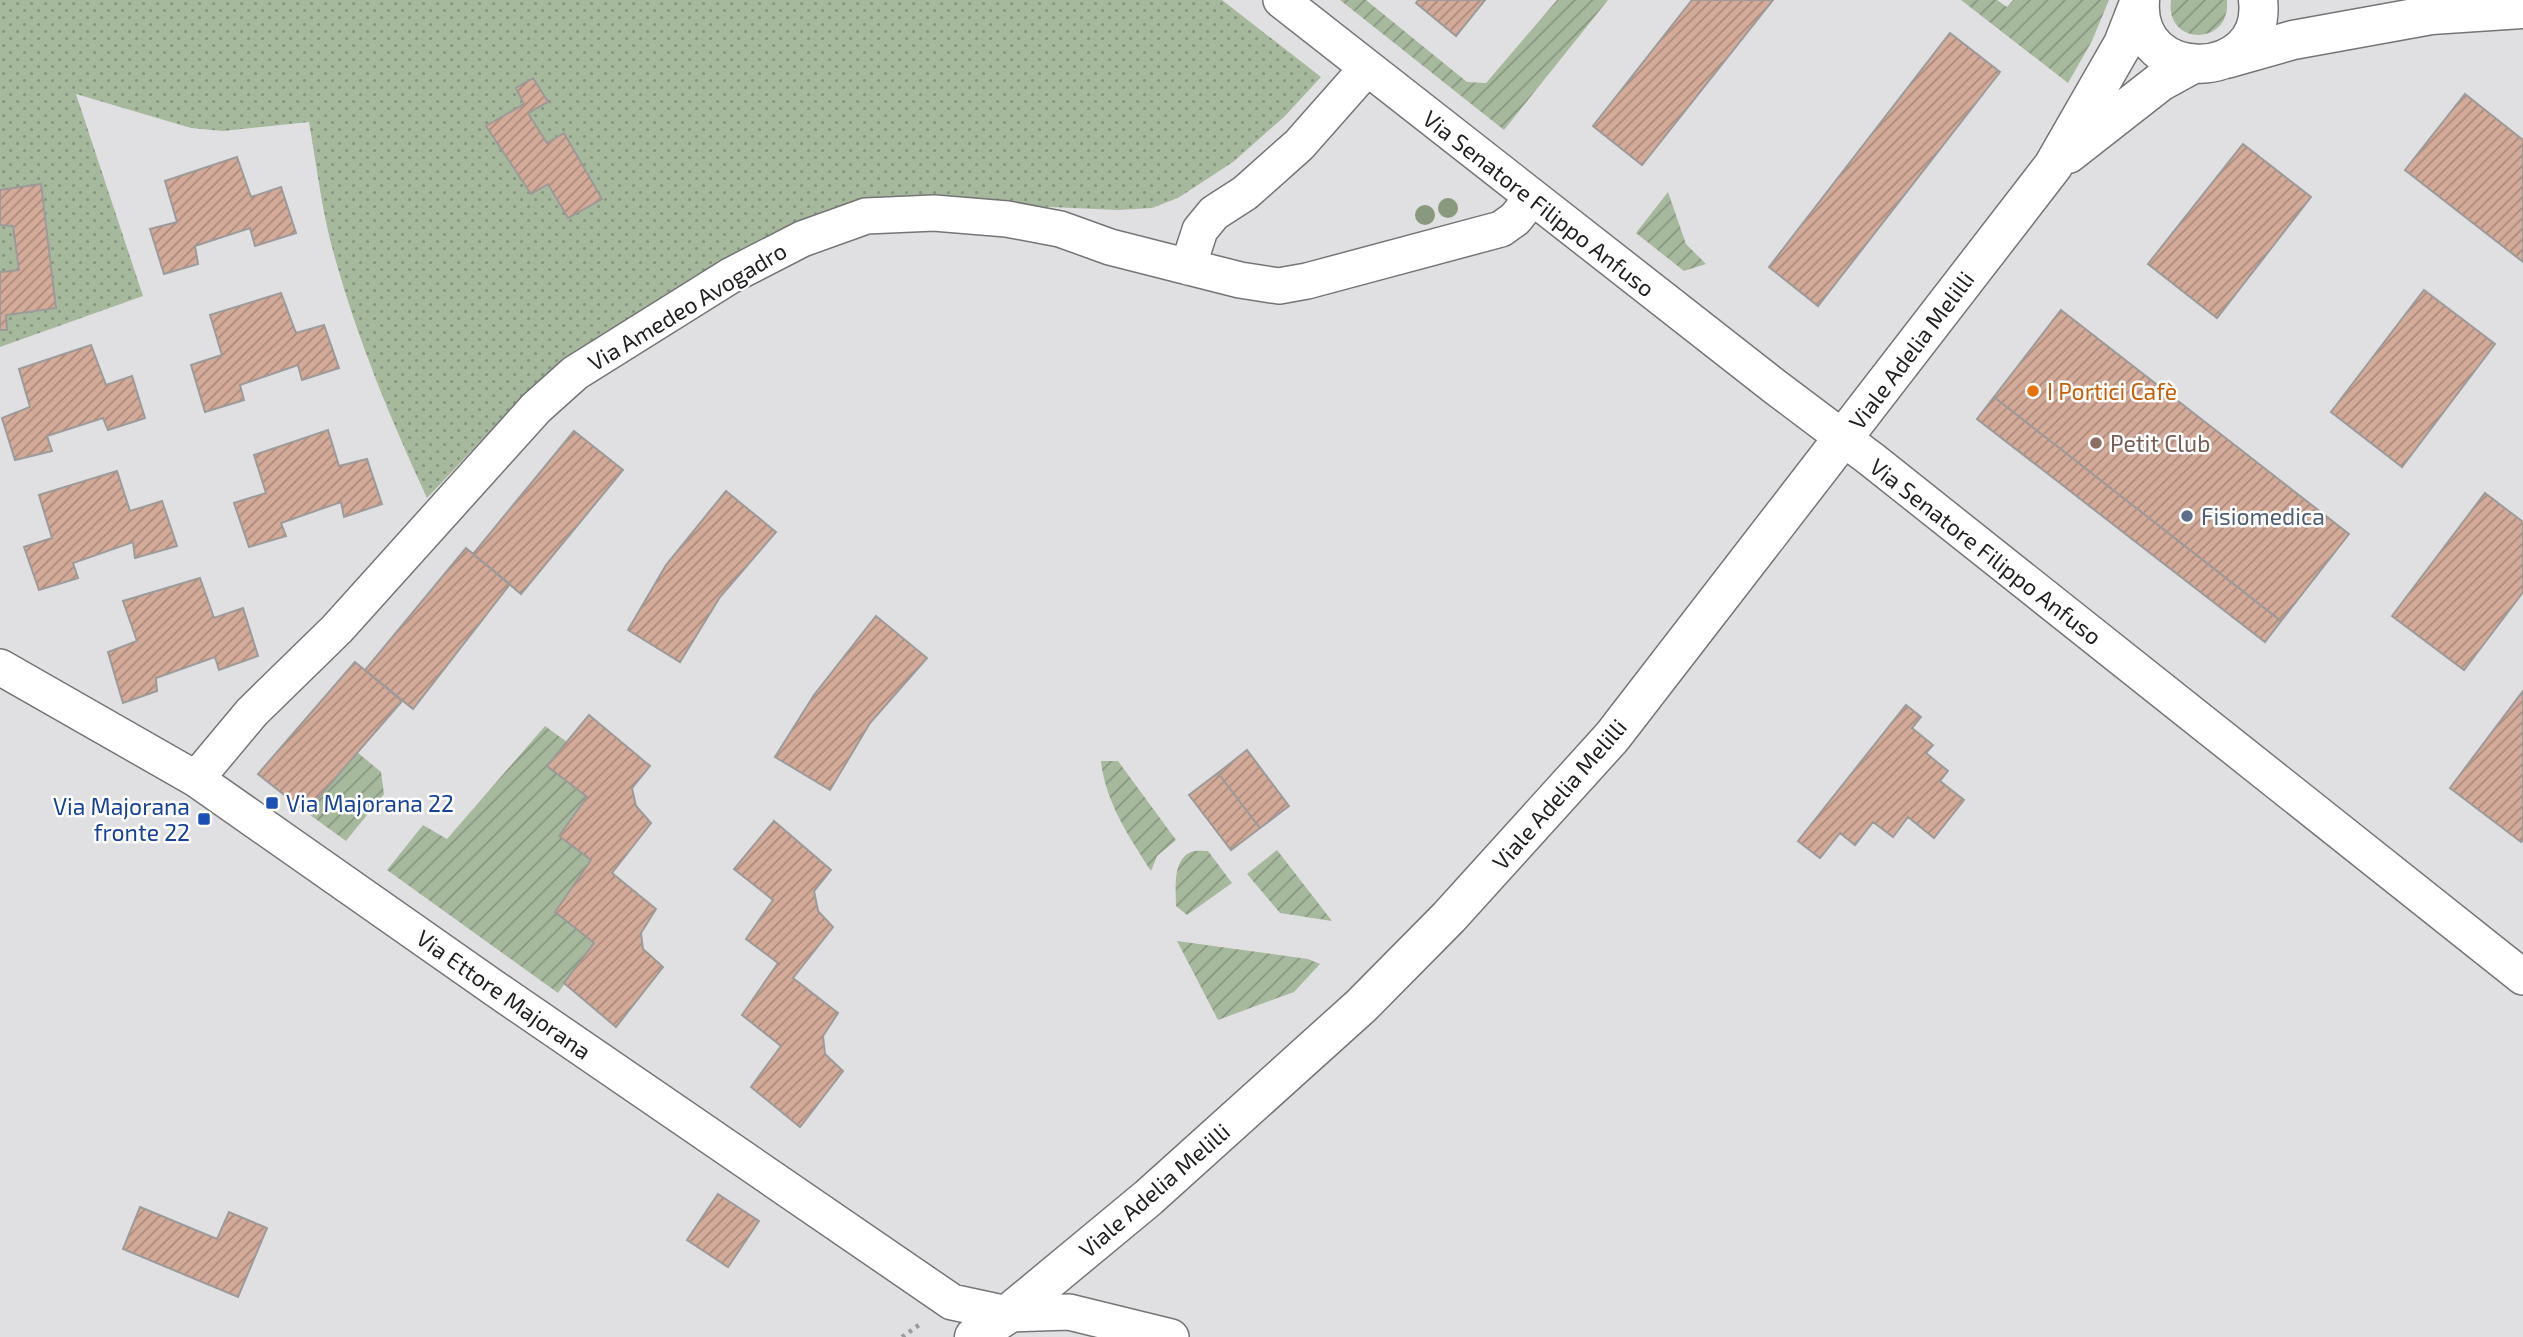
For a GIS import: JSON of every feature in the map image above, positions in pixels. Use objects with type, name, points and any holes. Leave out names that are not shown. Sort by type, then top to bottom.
[{"type":"street","name":"Via Senatore Filippo Anfuso","points":[[1281,0],[1901,483],[2523,977]]},
{"type":"street","points":[[2053,166],[2160,82],[2240,50],[2257,21],[2258,0]]},
{"type":"street","points":[[2359,0],[2431,15]]},
{"type":"street","points":[[2140,2],[2141,21],[2148,37],[2159,50],[2174,60],[2208,62],[2292,40],[2431,15],[2523,9]]},
{"type":"street","points":[[2053,166],[2123,44],[2140,2]]},
{"type":"street","points":[[1188,267],[1200,230],[1214,213],[1245,193],[1299,145],[1367,68]]},
{"type":"street","name":"Viale Adelia Melilli","points":[[974,1337],[1008,1314],[1148,1198],[1361,1006],[1449,917],[1612,737],[2053,166]]},
{"type":"street","name":"Via Amedeo Avogadro","points":[[196,779],[252,712],[337,629],[536,408],[575,373],[730,276],[802,239],[866,216],[934,213],[1007,219],[1060,229],[1110,247],[1240,280],[1279,286],[1307,281],[1501,229],[1515,219],[1532,198]]},
{"type":"street","name":"Via Ettore Majorana","points":[[0,667],[196,779],[952,1303],[1008,1314],[1069,1312],[1171,1337]]},
{"type":"path","points":[[902,1337],[952,1303]]},
{"type":"green space","points":[[0,0],[1222,0],[1321,77],[1284,117],[1233,162],[1178,198],[1152,208],[1118,210],[1029,206],[911,195],[836,207],[758,242],[660,298],[525,394],[427,498],[376,380],[344,289],[330,241],[309,122],[223,131],[191,128],[76,94],[143,296],[0,347]]},
{"type":"green space","points":[[1340,0],[1366,0],[1467,82],[1486,83],[1557,0],[1608,0],[1504,130]]},
{"type":"green space","points":[[1961,0],[1997,0],[2007,7],[2013,0],[2109,0],[2092,41],[2068,83]]},
{"type":"green space","points":[[2171,0],[2227,0],[2225,16],[2219,27],[2209,33],[2198,35],[2187,32],[2177,26],[2172,15]]},
{"type":"green space","points":[[1668,192],[1686,244],[1706,264],[1684,271],[1636,233]]},
{"type":"green space","points":[[545,726],[567,742],[547,766],[587,797],[559,836],[591,860],[555,912],[594,943],[558,993],[387,870],[423,825],[447,839]]},
{"type":"green space","points":[[357,752],[381,772],[384,794],[346,841],[306,812]]},
{"type":"green space","points":[[1101,761],[1118,761],[1176,840],[1157,856],[1151,871],[1113,804],[1103,776]]},
{"type":"green space","points":[[1277,850],[1332,921],[1280,913],[1247,874]]},
{"type":"green space","points":[[1208,851],[1232,883],[1187,915],[1176,906],[1178,868],[1185,856],[1191,852]]},
{"type":"green space","points":[[1177,941],[1308,959],[1320,964],[1294,992],[1218,1020]]},
{"type":"building","points":[[1418,0],[1485,0],[1456,36],[1416,3]]},
{"type":"building","points":[[1692,0],[1773,0],[1642,165],[1593,126]]},
{"type":"building","points":[[1950,33],[2000,72],[1818,306],[1769,267]]},
{"type":"building","points":[[533,78],[548,102],[528,113],[547,143],[564,133],[602,199],[568,218],[548,184],[531,194],[486,126],[524,104],[516,88]]},
{"type":"building","points":[[2465,94],[2523,140],[2523,262],[2405,170]]},
{"type":"building","points":[[2243,144],[2311,197],[2217,318],[2148,264]]},
{"type":"building","points":[[237,157],[251,197],[281,187],[296,233],[255,246],[250,228],[195,246],[198,264],[164,274],[150,229],[177,222],[165,181]]},
{"type":"building","points":[[41,184],[56,308],[6,315],[7,330],[0,330],[0,272],[19,270],[13,226],[0,225],[0,190]]},
{"type":"building","points":[[2424,290],[2495,344],[2402,467],[2331,412]]},
{"type":"building","points":[[281,293],[296,333],[324,325],[339,368],[302,380],[298,365],[240,385],[244,400],[205,412],[191,365],[222,355],[210,315]]},
{"type":"building","points":[[2061,310],[2349,534],[2281,621],[1994,397]]},
{"type":"building","points":[[91,345],[106,385],[132,376],[145,418],[108,430],[103,418],[47,436],[52,451],[15,460],[2,418],[30,407],[19,369]]},
{"type":"building","points":[[1994,397],[2281,621],[2265,642],[1977,419]]},
{"type":"building","points":[[328,430],[339,466],[367,459],[382,504],[344,517],[341,502],[281,523],[286,536],[249,547],[234,503],[266,493],[254,455]]},
{"type":"building","points":[[574,431],[623,470],[521,594],[473,554]]},
{"type":"building","points":[[117,471],[130,511],[162,501],[177,546],[135,558],[133,542],[73,563],[78,578],[39,590],[24,547],[52,538],[39,495]]},
{"type":"building","points":[[726,491],[776,532],[720,597],[680,662],[628,630],[666,565]]},
{"type":"building","points":[[2485,493],[2523,522],[2523,592],[2464,670],[2392,616]]},
{"type":"building","points":[[466,548],[510,584],[413,709],[365,670]]},
{"type":"building","points":[[200,578],[214,618],[243,608],[258,656],[219,670],[215,657],[156,678],[157,691],[123,703],[108,652],[137,641],[123,601]]},
{"type":"building","points":[[876,616],[927,658],[870,723],[830,790],[775,757],[814,695]]},
{"type":"building","points":[[355,662],[402,701],[306,812],[258,774]]},
{"type":"building","points":[[2523,691],[2523,840],[2521,842],[2450,788]]},
{"type":"building","points":[[1906,705],[1921,717],[1912,728],[1933,745],[1926,753],[1948,771],[1940,781],[1964,800],[1934,838],[1908,817],[1893,837],[1873,822],[1855,845],[1840,833],[1820,858],[1798,841]]},
{"type":"building","points":[[589,715],[650,766],[632,788],[636,806],[651,823],[612,873],[656,909],[641,933],[643,949],[663,967],[616,1027],[564,983],[594,943],[555,912],[591,860],[559,836],[587,797],[547,766]]},
{"type":"building","points":[[1247,750],[1289,806],[1260,828],[1218,773]]},
{"type":"building","points":[[1218,773],[1260,828],[1231,850],[1189,795]]},
{"type":"building","points":[[774,821],[831,870],[814,891],[818,911],[833,927],[793,978],[838,1013],[823,1036],[825,1054],[843,1071],[800,1127],[751,1087],[781,1046],[742,1015],[778,963],[746,939],[773,900],[734,869]]},
{"type":"building","points":[[718,1194],[759,1221],[728,1267],[687,1240]]},
{"type":"building","points":[[140,1207],[217,1239],[229,1212],[267,1228],[238,1297],[123,1249]]},
{"type":"place","name":"I Portici Cafè","points":[[2033,391]]},
{"type":"place","name":"Petit Club","points":[[2096,443]]},
{"type":"place","name":"Fisiomedica","points":[[2187,516]]},
{"type":"place","name":"Via Majorana 22","points":[[272,803]]},
{"type":"place","name":"Via Majorana fronte 22","points":[[204,819]]}]
